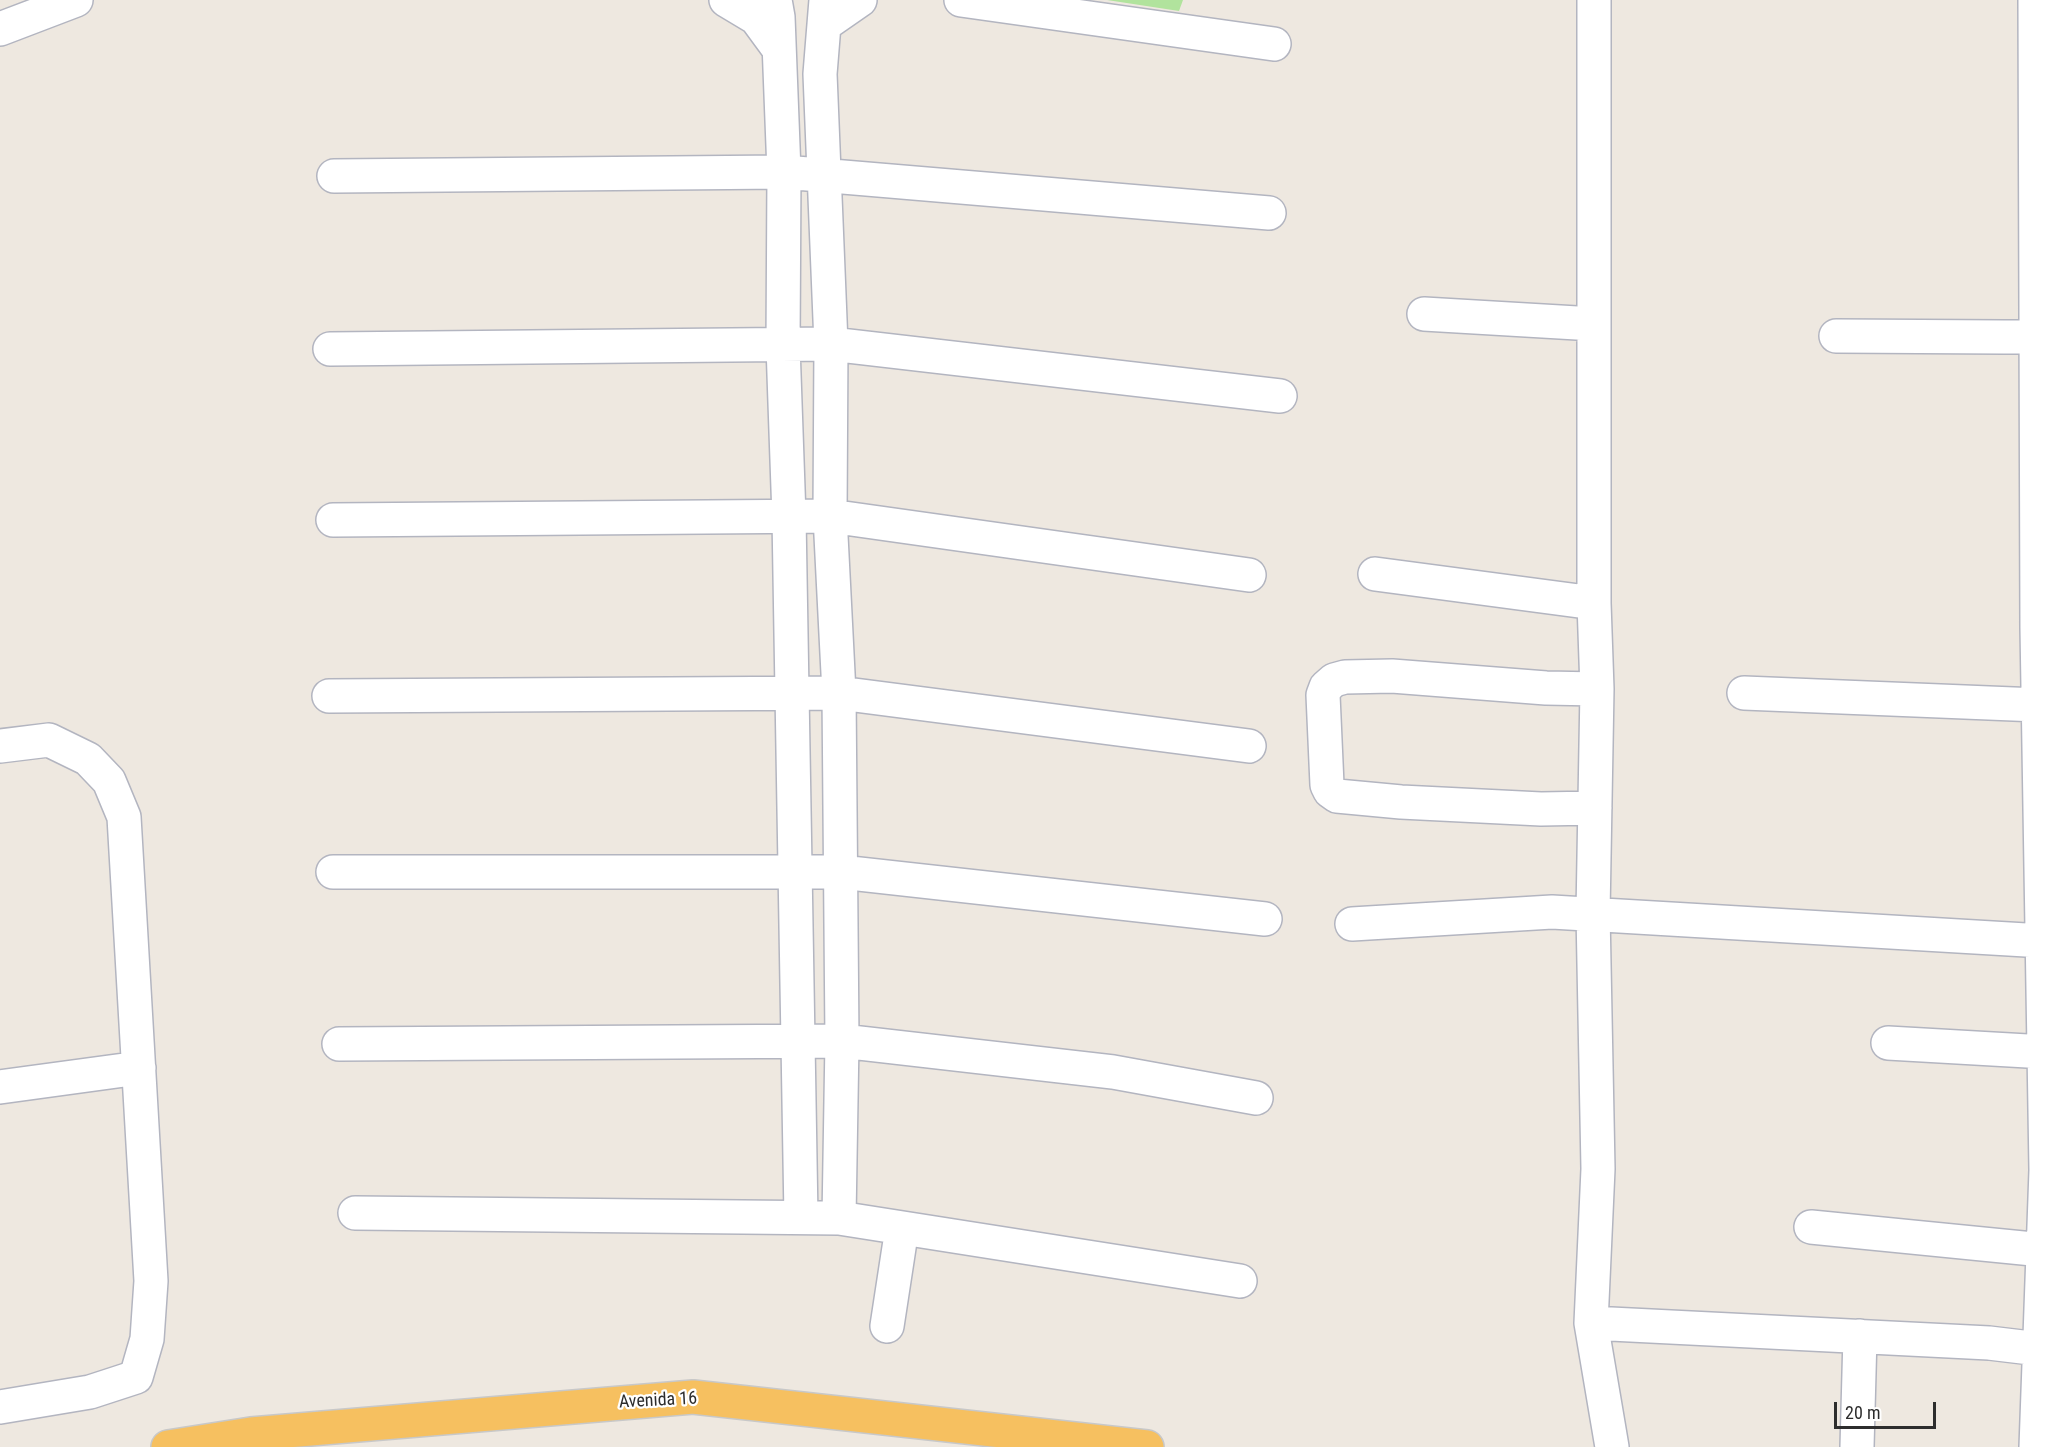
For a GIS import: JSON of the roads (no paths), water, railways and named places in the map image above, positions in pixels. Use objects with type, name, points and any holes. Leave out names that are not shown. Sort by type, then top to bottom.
[{"type":"highway","name":"Avenida 16","points":[[168,1447],[251,1434],[693,1397],[1147,1447]]},
{"type":"street","points":[[0,29],[76,0]]},
{"type":"street","points":[[726,0],[756,18],[778,48]]},
{"type":"street","points":[[776,0],[784,172],[783,346],[789,517],[801,1217]]},
{"type":"street","points":[[839,1218],[842,1041],[839,693],[830,516],[831,344],[820,74],[825,12],[860,0]]},
{"type":"street","points":[[961,0],[1274,44]]},
{"type":"street","points":[[1594,0],[1594,603],[1597,689],[1593,913],[1598,1169],[1591,1323],[1612,1447]]},
{"type":"street","points":[[2035,0],[2041,335],[2042,628],[2038,705],[2047,1170],[2039,1349],[2042,1414],[2036,1447]]},
{"type":"street","points":[[334,176],[784,172],[1269,213]]},
{"type":"street","points":[[1424,314],[1594,324]]},
{"type":"street","points":[[1836,336],[2041,335]]},
{"type":"street","points":[[330,349],[831,344],[1280,396]]},
{"type":"street","points":[[333,520],[830,516],[1249,575]]},
{"type":"street","points":[[1375,574],[1594,603]]},
{"type":"street","points":[[1595,808],[1541,809],[1401,802],[1337,796],[1330,791],[1327,785],[1323,695],[1326,687],[1334,680],[1345,676],[1392,675],[1546,688],[1597,689]]},
{"type":"street","points":[[328,696],[839,693],[1249,746]]},
{"type":"street","points":[[1744,693],[2038,705]]},
{"type":"street","points":[[0,746],[49,740],[88,759],[109,781],[124,817],[151,1281],[147,1339],[136,1377],[90,1392],[0,1407]]},
{"type":"street","points":[[333,872],[841,872],[1265,919]]},
{"type":"street","points":[[1352,924],[1552,912],[1593,913],[2043,941]]},
{"type":"street","points":[[339,1044],[842,1041],[1113,1072],[1256,1098]]},
{"type":"street","points":[[1888,1042],[2045,1052]]},
{"type":"street","points":[[0,1087],[139,1068]]},
{"type":"street","points":[[355,1213],[839,1218],[1240,1281]]},
{"type":"street","points":[[1811,1227],[2043,1250]]},
{"type":"street","points":[[887,1326],[902,1228]]},
{"type":"street","points":[[1591,1323],[1989,1343],[2039,1349]]},
{"type":"street","points":[[1857,1447],[1860,1336]]}]
